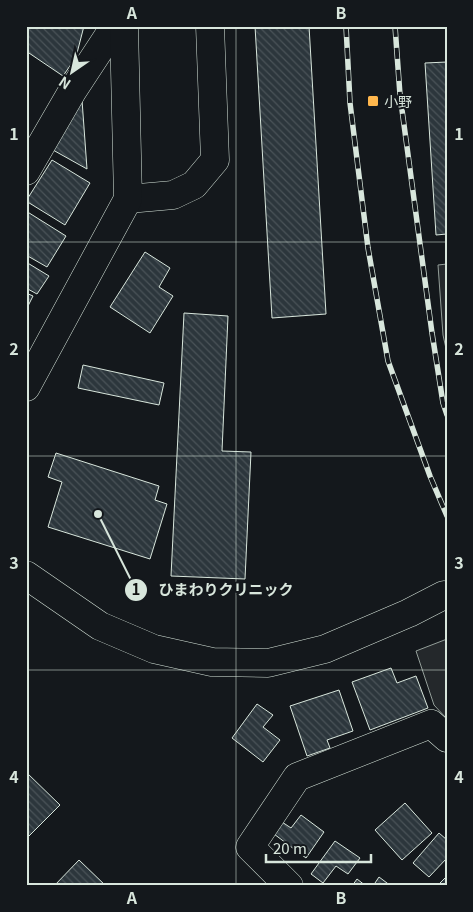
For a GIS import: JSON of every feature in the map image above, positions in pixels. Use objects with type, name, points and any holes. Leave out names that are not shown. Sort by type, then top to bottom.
[{"type":"street","points":[[26,171],[73,90],[115,26]]},
{"type":"street","points":[[26,387],[128,198],[124,26]]},
{"type":"street","points":[[128,198],[173,196],[194,185],[215,160],[210,26]]},
{"type":"street","points":[[26,575],[100,626],[154,649],[212,662],[268,663],[325,649],[409,613],[444,595]]},
{"type":"street","points":[[289,886],[250,847],[297,777],[431,724],[447,738]]},
{"type":"shaded area","points":[[447,264],[447,353],[443,335],[438,265]]},
{"type":"shaded area","points":[[447,639],[447,719],[434,705],[416,651]]},
{"type":"building","points":[[31,26],[84,26],[76,57],[63,76],[26,51],[26,32]]},
{"type":"building","points":[[255,26],[309,26],[326,314],[272,318]]},
{"type":"building","points":[[447,62],[447,234],[436,235],[425,63]]},
{"type":"building","points":[[82,100],[87,169],[53,150]]},
{"type":"building","points":[[52,160],[90,183],[65,225],[26,201]]},
{"type":"building","points":[[26,211],[66,236],[47,267],[26,255]]},
{"type":"building","points":[[145,252],[170,268],[159,287],[173,296],[150,333],[110,307]]},
{"type":"building","points":[[26,262],[49,276],[37,294],[26,288]]},
{"type":"building","points":[[26,293],[33,296],[26,310]]},
{"type":"building","points":[[184,313],[228,316],[222,451],[251,452],[245,579],[171,576]]},
{"type":"building","points":[[83,365],[164,383],[159,405],[78,388]]},
{"type":"building","points":[[56,453],[159,486],[155,500],[167,504],[150,559],[48,527],[62,482],[48,477]]},
{"type":"building","points":[[391,668],[397,683],[416,676],[428,708],[370,730],[352,682]]},
{"type":"building","points":[[339,690],[353,731],[327,740],[330,748],[307,756],[290,706]]},
{"type":"building","points":[[257,704],[273,715],[263,727],[280,740],[263,762],[232,738]]},
{"type":"building","points":[[26,772],[60,805],[27,838],[26,837]]},
{"type":"building","points":[[405,803],[432,833],[402,860],[375,830]]},
{"type":"building","points":[[301,815],[324,832],[306,858],[274,834],[282,822],[291,828]]},
{"type":"building","points":[[439,833],[447,840],[447,858],[429,877],[413,863]]},
{"type":"building","points":[[335,841],[360,858],[348,874],[336,866],[323,883],[311,874]]},
{"type":"building","points":[[79,860],[106,886],[54,886]]},
{"type":"building","points":[[447,876],[447,886],[437,886]]},
{"type":"building","points":[[379,877],[391,886],[373,886]]},
{"type":"building","points":[[357,879],[366,886],[352,886]]},
{"type":"railway","points":[[346,26],[350,103],[368,248],[388,361],[430,476],[447,516]]},
{"type":"railway","points":[[395,26],[400,95],[432,333],[443,403],[447,415]]},
{"type":"place","name":"小野","points":[[373,101]]},
{"type":"place","name":"ひまわりクリニック","points":[[98,514]]}]
